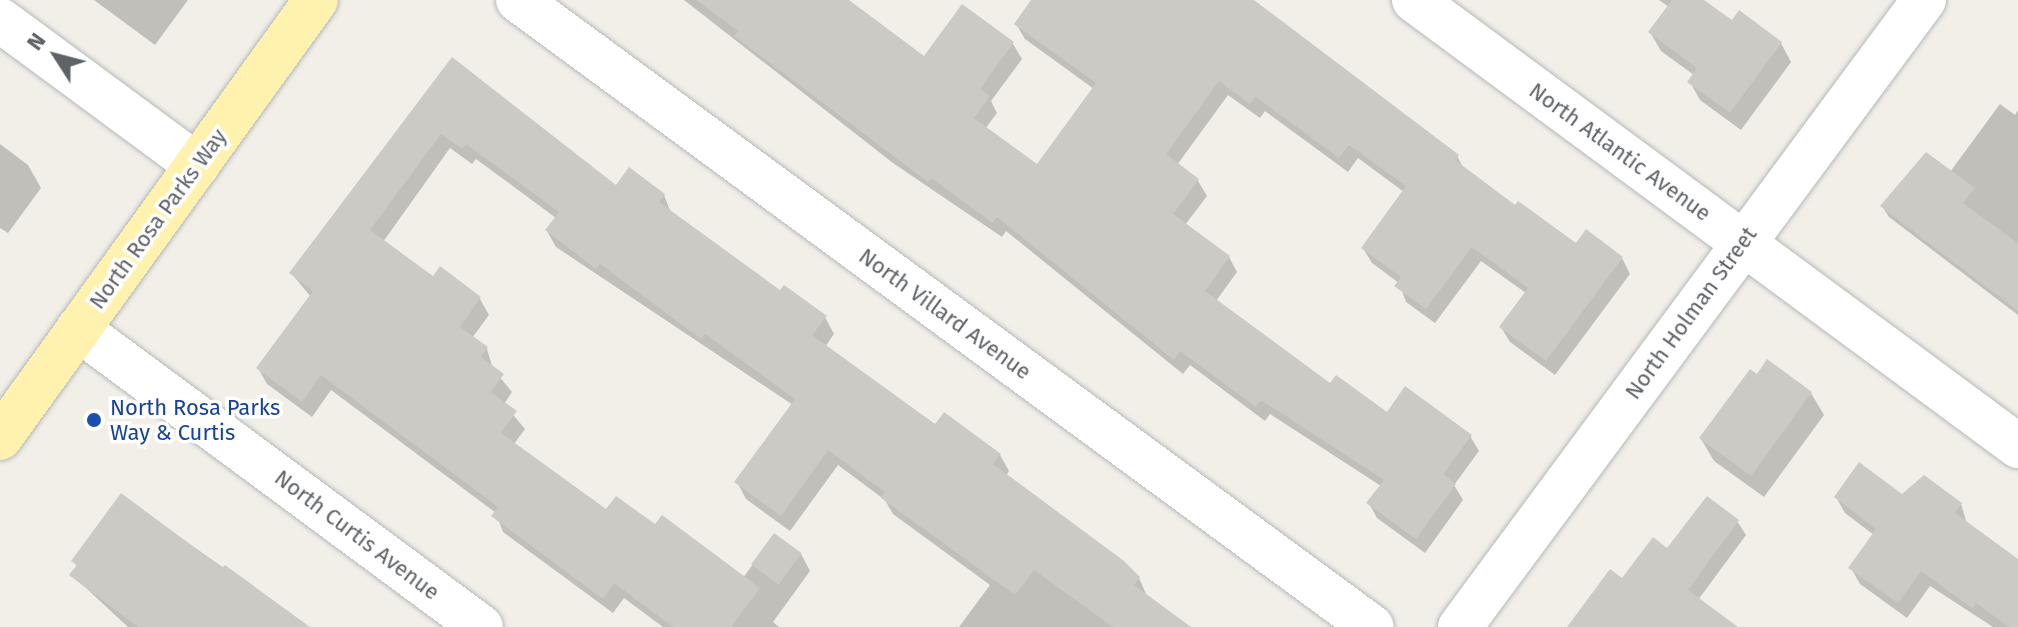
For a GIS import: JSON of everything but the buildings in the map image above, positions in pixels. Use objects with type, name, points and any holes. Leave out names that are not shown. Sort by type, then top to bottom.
[{"type":"main road","name":"North Rosa Parks Way","points":[[0,438],[316,0]]},
{"type":"street","name":"North Villard Avenue","points":[[518,0],[1372,627]]},
{"type":"street","name":"North Atlantic Avenue","points":[[1414,0],[2018,446]]},
{"type":"street","name":"North Holman Street","points":[[1460,627],[1924,0]]},
{"type":"street","points":[[0,20],[197,165]]},
{"type":"street","name":"North Curtis Avenue","points":[[78,329],[481,627]]},
{"type":"place","name":"North Rosa Parks Way & Curtis","points":[[94,420]]}]
